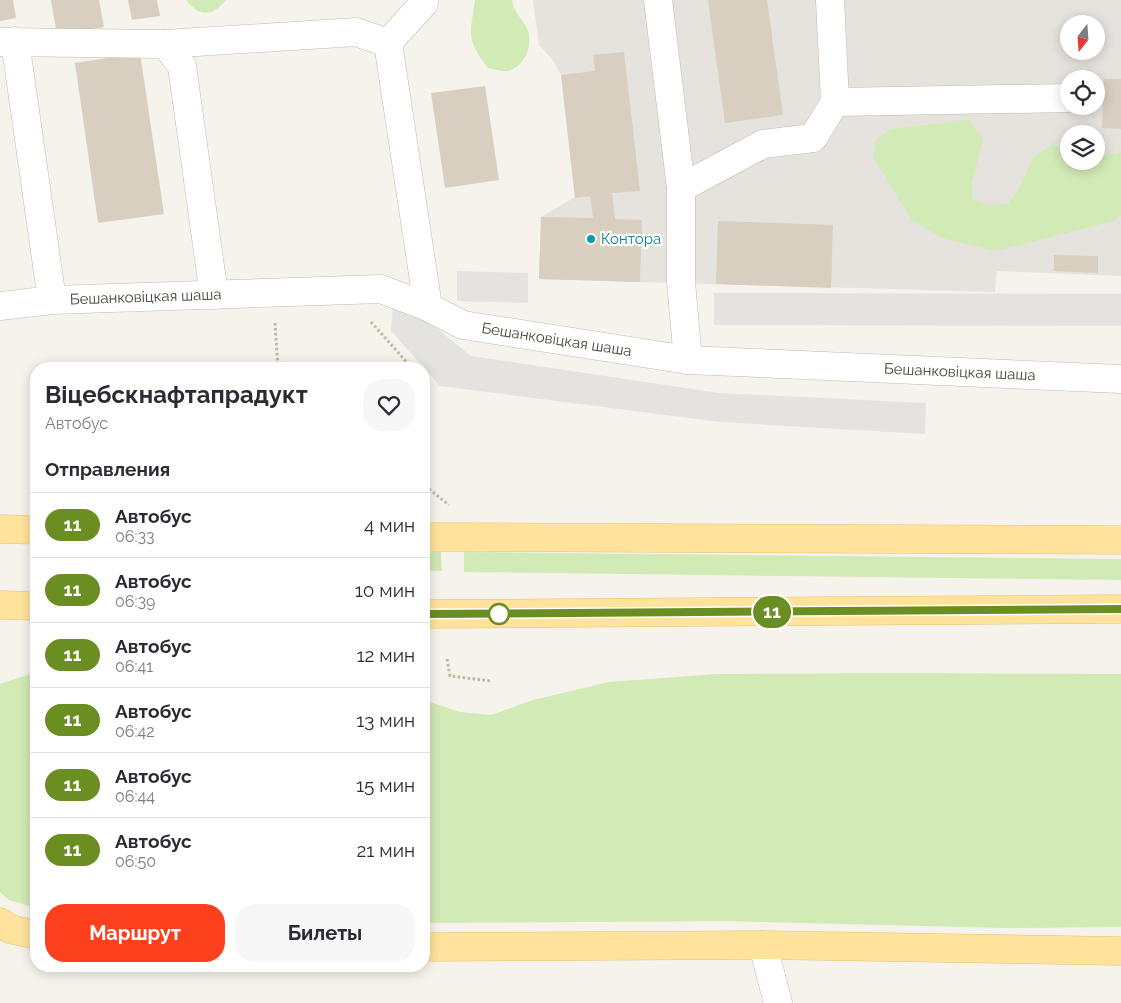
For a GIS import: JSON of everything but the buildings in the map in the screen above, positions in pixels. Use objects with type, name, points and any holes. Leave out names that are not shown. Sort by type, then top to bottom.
[{"type":"main road","points":[[0,529],[30,530]]},
{"type":"main road","points":[[430,537],[1121,540]]},
{"type":"main road","points":[[0,605],[30,606]]},
{"type":"main road","points":[[430,614],[1121,609]]},
{"type":"main road","points":[[0,922],[10,929],[30,934]]},
{"type":"main road","points":[[430,947],[763,945],[1121,951]]},
{"type":"street","points":[[388,43],[424,3],[424,0]]},
{"type":"street","points":[[658,0],[681,188],[681,282],[688,360]]},
{"type":"street","points":[[681,188],[763,144],[814,138],[835,102],[830,0]]},
{"type":"street","points":[[52,300],[8,41],[166,44],[356,32],[388,43]]},
{"type":"street","points":[[388,43],[428,307]]},
{"type":"street","points":[[166,44],[182,66],[214,295]]},
{"type":"street","points":[[835,102],[1060,98]]},
{"type":"street","name":"Бешанковіцкая шаша","points":[[0,306],[52,300],[381,289],[428,307],[463,325],[688,360],[1121,379]]},
{"type":"street","points":[[763,945],[778,1003]]},
{"type":"path","points":[[332,290],[379,328],[407,362]]},
{"type":"path","points":[[272,293],[277,362]]},
{"type":"path","points":[[430,491],[453,509]]},
{"type":"path","points":[[447,660],[450,676],[491,680]]},
{"type":"shaded area","points":[[533,0],[1121,0],[1121,276],[997,271],[995,292],[539,279],[541,217],[575,197],[561,75],[552,59],[539,45]]},
{"type":"shaded area","points":[[457,271],[528,273],[528,303],[457,301]]},
{"type":"shaded area","points":[[714,293],[1121,294],[1121,326],[714,325]]},
{"type":"shaded area","points":[[393,306],[415,311],[471,356],[719,393],[926,403],[925,434],[720,422],[440,386],[430,375],[430,362],[419,362],[391,331]]},
{"type":"green space","points":[[186,0],[226,0],[216,10],[206,13],[196,10]]},
{"type":"green space","points":[[475,0],[512,0],[514,8],[528,31],[529,37],[526,56],[513,69],[500,71],[488,68],[476,50],[471,36]]},
{"type":"green space","points":[[969,120],[983,140],[971,185],[973,199],[987,205],[1008,204],[1021,185],[1033,157],[1053,144],[1060,149],[1060,170],[1105,170],[1105,156],[1121,152],[1121,214],[1117,220],[996,251],[942,238],[911,219],[873,157],[876,140],[891,129]]},
{"type":"green space","points":[[430,552],[441,552],[442,571],[430,571]]},
{"type":"green space","points":[[464,552],[1121,559],[1121,580],[464,572]]},
{"type":"green space","points":[[30,674],[30,906],[9,900],[0,892],[0,684]]},
{"type":"green space","points":[[717,674],[1121,674],[1121,927],[1004,928],[727,921],[430,923],[430,702],[460,712],[491,715],[533,700],[609,682]]},
{"type":"bus line","name":"11","points":[[430,614],[1121,609]]},
{"type":"place","name":"Контора","points":[[591,239]]}]
